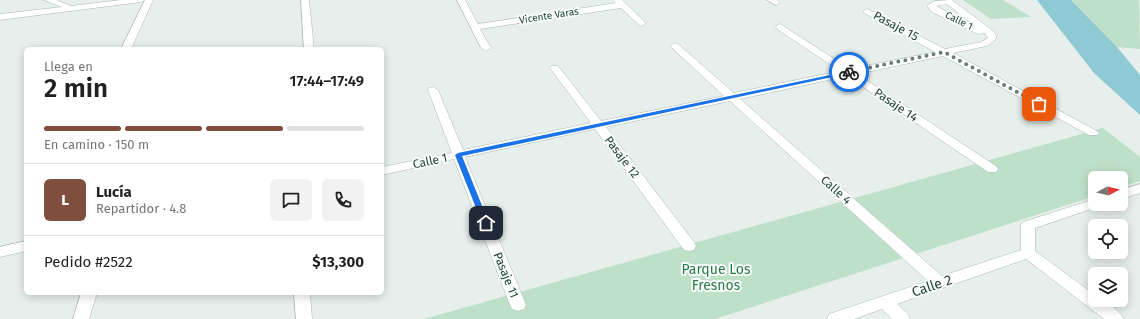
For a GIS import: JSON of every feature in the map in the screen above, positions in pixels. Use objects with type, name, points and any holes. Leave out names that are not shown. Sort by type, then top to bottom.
[{"type":"street","points":[[48,0],[65,7],[83,0]]},
{"type":"street","points":[[0,17],[65,7],[141,0]]},
{"type":"street","points":[[127,47],[149,0]]},
{"type":"street","points":[[305,0],[309,47]]},
{"type":"street","points":[[461,0],[486,48]]},
{"type":"street","name":"Calle 1","points":[[948,1],[989,32],[993,38],[935,10],[931,6],[934,3],[948,1]]},
{"type":"street","points":[[620,2],[642,23]]},
{"type":"street","name":"Vicente Varas","points":[[475,27],[620,2]]},
{"type":"street","name":"Pasaje 15","points":[[867,11],[1094,133]]},
{"type":"street","name":"Pasaje 14","points":[[780,27],[992,169]]},
{"type":"street","name":"Calle 1","points":[[384,171],[984,44],[991,41],[993,38]]},
{"type":"street","name":"Calle 4","points":[[675,46],[940,283]]},
{"type":"street","name":"Pasaje 12","points":[[555,68],[689,246]]},
{"type":"street","name":"Pasaje 11","points":[[433,90],[518,305]]},
{"type":"street","points":[[1128,192],[1140,188]]},
{"type":"street","points":[[1088,206],[1028,225],[1028,253],[1116,319]]},
{"type":"street","points":[[0,252],[24,246]]},
{"type":"street","name":"Calle 2","points":[[835,319],[1028,253]]},
{"type":"street","points":[[81,319],[88,295]]},
{"type":"street","points":[[302,295],[304,319]]},
{"type":"street","points":[[885,302],[902,319]]},
{"type":"green space","points":[[963,0],[1003,0],[1031,17],[991,19]]},
{"type":"green space","points":[[1071,0],[1139,0],[1140,49],[1117,47]]},
{"type":"green space","name":"Parque Los Fresnos","points":[[1103,128],[1140,157],[1140,181],[1128,185],[1128,171],[1088,171],[1088,198],[715,319],[424,319]]},
{"type":"water","points":[[1037,0],[1071,0],[1117,47],[1140,75],[1140,115],[1094,73]]},
{"type":"way so far","points":[[849,72],[944,52],[1039,104]]},
{"type":"route","points":[[486,223],[458,155],[849,72]]}]
